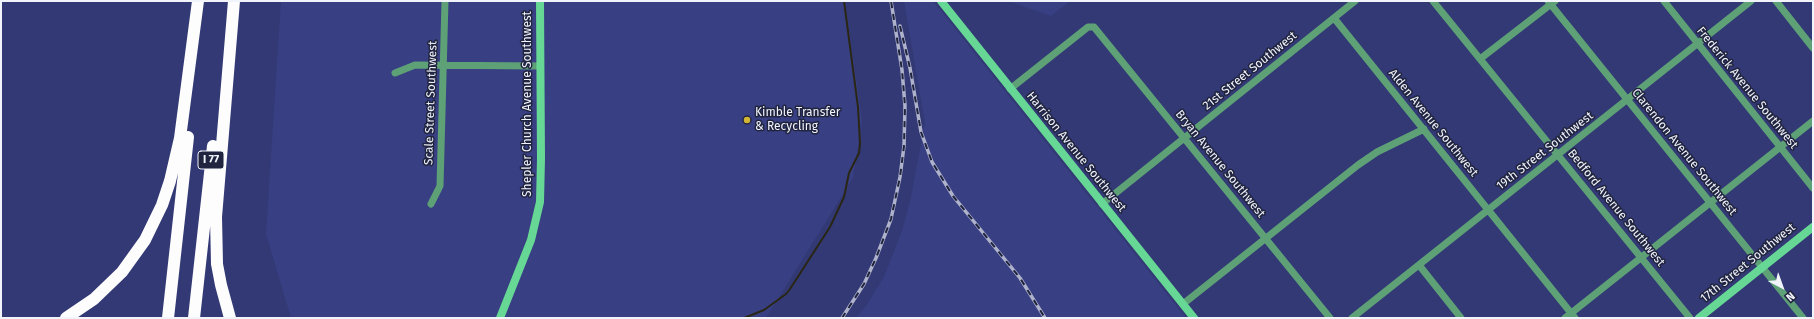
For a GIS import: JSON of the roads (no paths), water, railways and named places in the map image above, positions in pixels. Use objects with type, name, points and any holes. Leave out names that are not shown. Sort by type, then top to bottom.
[{"type":"highway","points":[[66,318],[94,299],[122,272],[145,240],[160,211],[170,181],[180,138],[198,1]]},
{"type":"highway","name":"I 77","points":[[168,318],[203,1]]},
{"type":"highway","name":"I 77","points":[[194,318],[229,1]]},
{"type":"highway","points":[[230,318],[219,274],[216,232],[218,183],[234,1]]},
{"type":"street","name":"Scale Street Southwest","points":[[431,204],[440,186],[445,1]]},
{"type":"street","name":"Shepler Church Avenue Southwest","points":[[500,318],[534,230],[540,202],[540,1]]},
{"type":"street","name":"Harrison Avenue Southwest","points":[[941,1],[1194,318]]},
{"type":"street","name":"21st Street Southwest","points":[[1102,204],[1355,1]]},
{"type":"street","name":"Bedford Avenue Southwest","points":[[1433,1],[1690,318]]},
{"type":"street","name":"Frederick Avenue Southwest","points":[[1664,1],[1813,188]]},
{"type":"street","name":"19th Street Southwest","points":[[1352,318],[1751,1]]},
{"type":"street","points":[[1776,1],[1813,48]]},
{"type":"street","points":[[1480,59],[1551,2]]},
{"type":"street","name":"Clarendon Avenue Southwest","points":[[1551,2],[1627,100],[1803,318]]},
{"type":"street","name":"Alden Avenue Southwest","points":[[1334,18],[1573,316]]},
{"type":"street","name":"Bryan Avenue Southwest","points":[[1010,89],[1088,26],[1092,26],[1099,31],[1330,318]]},
{"type":"street","points":[[395,73],[414,65],[540,66]]},
{"type":"street","points":[[1565,318],[1573,316],[1641,257],[1813,121]]},
{"type":"street","points":[[1183,304],[1377,152],[1424,129]]},
{"type":"street","name":"17th Street Southwest","points":[[1699,318],[1813,227]]},
{"type":"street","points":[[1419,265],[1462,318]]},
{"type":"waterway","points":[[744,318],[764,310],[786,294],[790,289],[830,227],[844,197],[849,173],[859,153],[858,107],[844,1]]},
{"type":"railway","points":[[842,318],[864,284],[876,258],[891,219],[900,177],[904,146],[905,106],[902,70],[891,1]]},
{"type":"railway","points":[[900,26],[910,68],[921,132],[932,162],[953,196],[1020,278],[1045,318]]},
{"type":"place","name":"Kimble Transfer & Recycling","points":[[747,120]]}]
